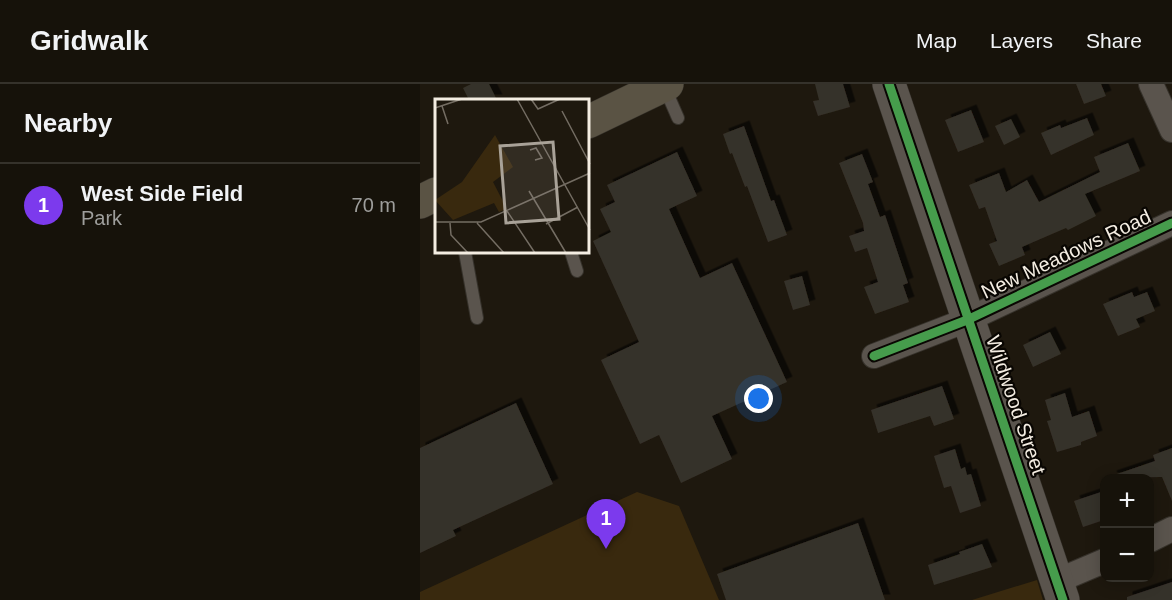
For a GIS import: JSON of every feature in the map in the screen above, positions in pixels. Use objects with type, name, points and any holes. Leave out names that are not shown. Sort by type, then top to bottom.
[{"type":"highway","points":[[590,121],[665,85]]},
{"type":"highway","points":[[420,202],[435,194]]},
{"type":"street","name":"Wildwood Street","points":[[889,84],[1060,591]]},
{"type":"street","points":[[1151,84],[1172,130]]},
{"type":"street","name":"New Meadows Road","points":[[874,356],[967,320],[1172,223]]},
{"type":"street","points":[[1154,538],[1172,529]]},
{"type":"street","points":[[1060,591],[1100,564]]},
{"type":"lane","points":[[665,85],[678,118]]},
{"type":"lane","points":[[465,254],[477,318]]},
{"type":"lane","points":[[573,254],[577,271]]},
{"type":"shaded area","points":[[637,492],[679,506],[719,600],[420,600],[420,592]]},
{"type":"shaded area","points":[[1037,580],[1043,600],[972,600]]},
{"type":"building","points":[[471,84],[489,84],[496,99],[468,99],[463,88]]},
{"type":"building","points":[[815,84],[843,84],[850,107],[818,116],[813,101],[819,100]]},
{"type":"building","points":[[1076,84],[1101,84],[1106,96],[1084,104]]},
{"type":"building","points":[[971,110],[984,142],[958,152],[945,120]]},
{"type":"building","points":[[1087,118],[1094,135],[1051,155],[1041,133]]},
{"type":"building","points":[[1011,119],[1020,137],[1004,145],[995,126]]},
{"type":"building","points":[[744,126],[771,201],[774,200],[787,235],[768,242],[747,186],[745,187],[723,134]]},
{"type":"building","points":[[1128,143],[1140,171],[1085,194],[1096,216],[1068,230],[1066,228],[1022,247],[1025,255],[999,266],[989,244],[997,241],[985,207],[979,209],[969,185],[999,173],[1006,192],[1027,180],[1039,202],[1100,172],[1094,157]]},
{"type":"building","points":[[677,152],[697,196],[669,209],[700,278],[732,263],[787,382],[712,416],[732,459],[681,483],[659,435],[640,444],[601,360],[639,342],[593,241],[611,232],[600,209],[615,202],[607,185]]},
{"type":"building","points":[[862,154],[873,182],[868,184],[880,217],[885,215],[908,283],[903,285],[909,302],[875,314],[864,287],[878,282],[867,248],[855,252],[849,236],[864,231],[863,223],[839,163]]},
{"type":"building","points":[[802,276],[810,305],[793,310],[784,281]]},
{"type":"building","points":[[1132,292],[1134,297],[1147,292],[1155,311],[1136,319],[1140,327],[1118,336],[1103,304]]},
{"type":"building","points":[[1050,332],[1061,354],[1033,367],[1023,345]]},
{"type":"building","points":[[942,386],[954,419],[934,426],[930,416],[878,433],[871,410]]},
{"type":"building","points":[[1065,393],[1072,417],[1089,411],[1097,436],[1081,442],[1081,445],[1057,452],[1047,421],[1051,420],[1045,400]]},
{"type":"building","points":[[516,403],[553,484],[453,530],[456,536],[420,553],[420,448]]},
{"type":"building","points":[[1172,448],[1172,501],[1162,477],[1154,477],[1154,474],[1117,474],[1155,461],[1153,455]]},
{"type":"building","points":[[955,449],[961,469],[965,467],[967,475],[971,474],[981,506],[960,513],[951,486],[944,488],[934,456]]},
{"type":"building","points":[[1100,492],[1100,521],[1083,527],[1074,501]]},
{"type":"building","points":[[858,523],[885,600],[726,600],[717,574]]},
{"type":"building","points":[[982,544],[992,567],[934,585],[928,565]]},
{"type":"building","points":[[1172,582],[1172,600],[1127,600],[1127,597]]},
{"type":"cycle path","points":[[889,84],[1063,600]]},
{"type":"cycle path","points":[[874,356],[967,320],[1172,223]]},
{"type":"place","name":"West Side Field","points":[[606,549]]}]
